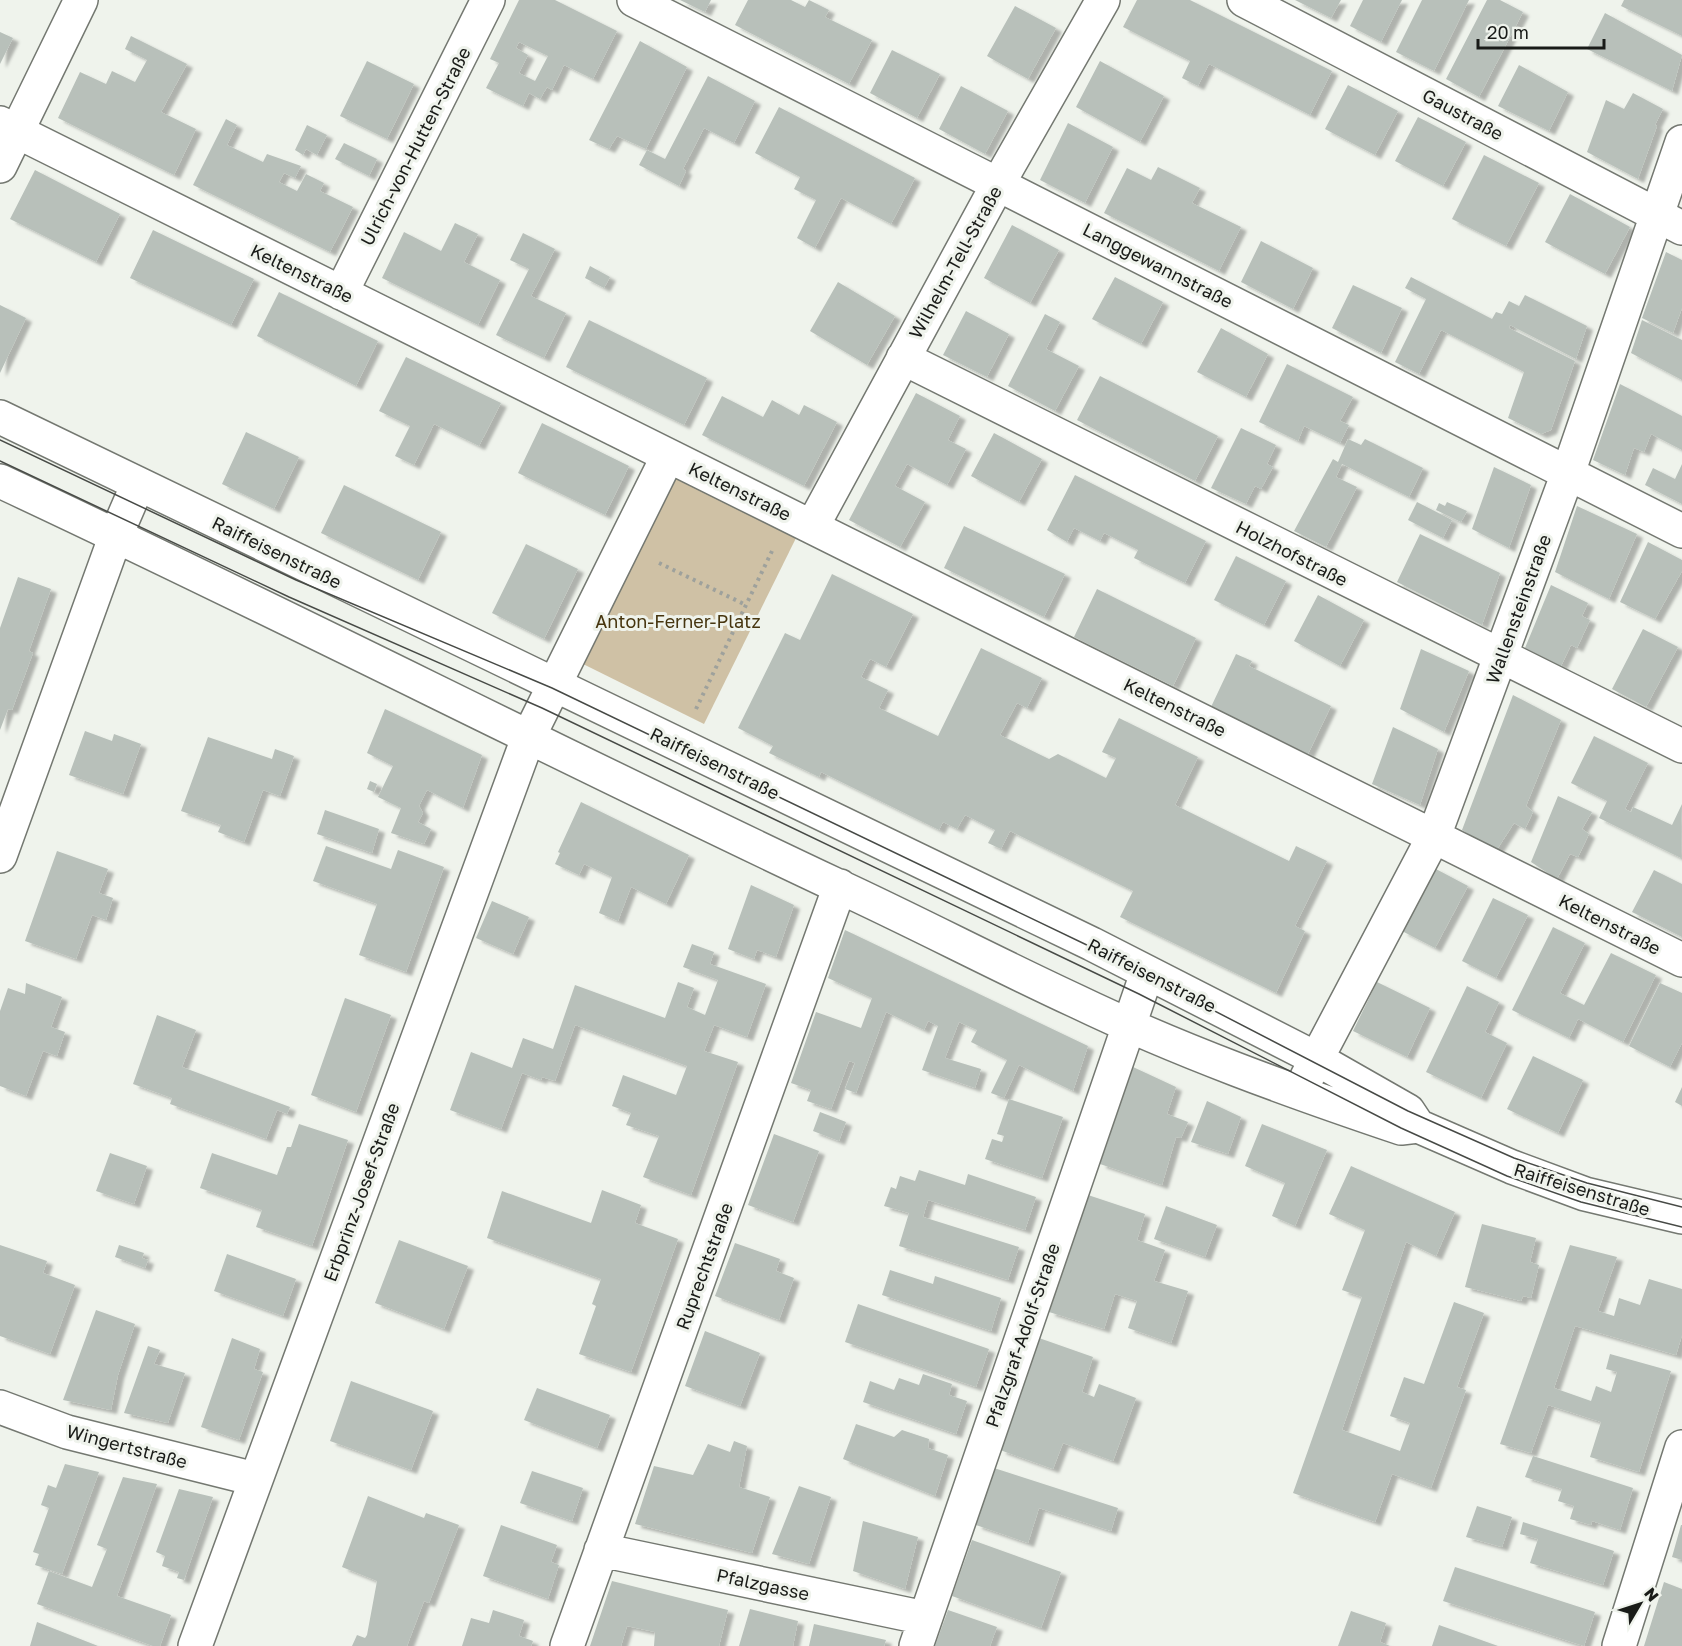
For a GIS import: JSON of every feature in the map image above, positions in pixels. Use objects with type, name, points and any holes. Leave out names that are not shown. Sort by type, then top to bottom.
[{"type":"street","points":[[0,166],[8,127],[81,0]]},
{"type":"street","name":"Ulrich-von-Hutten-Straße","points":[[341,292],[488,0]]},
{"type":"street","name":"Langgewannstraße","points":[[634,0],[1682,531]]},
{"type":"street","name":"Wilhelm-Tell-Straße","points":[[801,521],[903,358],[998,184],[1103,0]]},
{"type":"street","name":"Gaustraße","points":[[1244,0],[1669,222]]},
{"type":"street","name":"Keltenstraße","points":[[8,127],[1682,960]]},
{"type":"street","name":"Wallensteinstraße","points":[[1299,1094],[1315,1058],[1434,836],[1568,473],[1669,222],[1682,142]]},
{"type":"street","name":"Holzhofstraße","points":[[903,358],[1501,658],[1682,746]]},
{"type":"street","name":"Raiffeisenstraße","points":[[0,417],[1147,973],[1315,1058],[1408,1111],[1418,1126]]},
{"type":"street","name":"Keltenstraße","points":[[554,685],[668,456]]},
{"type":"street","name":"Raiffeisenstraße","points":[[0,481],[116,535],[528,738],[840,886],[1079,1003],[1299,1094],[1401,1128],[1418,1126],[1512,1167],[1586,1194],[1682,1217]]},
{"type":"street","points":[[0,856],[116,535],[138,484]]},
{"type":"street","name":"Erbprinz-Josef-Straße","points":[[195,1646],[528,738],[554,685]]},
{"type":"street","name":"Ruprechtstraße","points":[[567,1646],[840,886]]},
{"type":"street","name":"Pfalzgraf-Adolf-Straße","points":[[921,1632],[1147,973]]},
{"type":"street","name":"Wingertstraße","points":[[0,1407],[67,1432],[255,1479]]},
{"type":"street","points":[[1619,1646],[1682,1447]]},
{"type":"street","name":"Pfalzgasse","points":[[601,1550],[921,1632]]},
{"type":"path","points":[[679,745],[746,605],[801,521]]},
{"type":"path","points":[[623,546],[746,605]]},
{"type":"green space","name":"Anton-Ferner-Platz","points":[[674,472],[798,534],[704,724],[579,662]]},
{"type":"building","points":[[519,0],[555,0],[617,31],[593,79],[564,65],[552,90],[547,87],[540,99],[529,93],[523,106],[486,88],[499,63],[490,59]],"holes":[[[519,42],[548,56],[535,81],[519,73],[528,55],[516,48]]]},
{"type":"building","points":[[680,0],[711,0],[705,12]]},
{"type":"building","points":[[748,0],[791,0],[805,7],[809,0],[829,10],[825,17],[872,40],[849,84],[735,25]]},
{"type":"building","points":[[1137,0],[1190,0],[1332,71],[1310,115],[1209,64],[1198,86],[1182,78],[1190,61],[1123,27]]},
{"type":"building","points":[[1295,0],[1341,0],[1331,18]]},
{"type":"building","points":[[1363,0],[1402,0],[1381,42],[1350,26]]},
{"type":"building","points":[[1422,0],[1469,0],[1434,71],[1396,52]]},
{"type":"building","points":[[1487,0],[1500,0],[1523,12],[1479,97],[1446,79]]},
{"type":"building","points":[[1624,0],[1682,0],[1682,36],[1621,6]]},
{"type":"building","points":[[1015,6],[1056,28],[1028,79],[987,56]]},
{"type":"building","points":[[1605,13],[1682,55],[1672,91],[1587,49]]},
{"type":"building","points":[[0,32],[13,38],[0,64]]},
{"type":"building","points":[[131,36],[187,64],[161,112],[196,129],[174,175],[58,118],[80,72],[106,84],[112,71],[135,82],[147,60],[125,49]]},
{"type":"building","points":[[640,41],[687,67],[646,149],[617,136],[609,149],[589,140]]},
{"type":"building","points":[[892,50],[940,74],[917,118],[870,93]]},
{"type":"building","points":[[367,61],[414,84],[387,139],[340,116]]},
{"type":"building","points":[[1100,61],[1164,96],[1140,142],[1076,107]]},
{"type":"building","points":[[1519,65],[1568,92],[1549,131],[1498,106]]},
{"type":"building","points":[[708,76],[755,101],[734,143],[704,128],[683,169],[686,171],[679,186],[639,165],[647,150],[665,159]]},
{"type":"building","points":[[1348,85],[1398,111],[1375,155],[1325,129]]},
{"type":"building","points":[[961,86],[1008,111],[985,154],[939,129]]},
{"type":"building","points":[[1633,93],[1663,109],[1655,125],[1657,126],[1638,179],[1587,152],[1606,100],[1624,109]]},
{"type":"building","points":[[779,107],[915,178],[891,224],[841,198],[815,248],[797,238],[816,200],[794,189],[800,177],[755,153]]},
{"type":"building","points":[[1418,117],[1466,142],[1443,186],[1395,161]]},
{"type":"building","points":[[226,119],[237,125],[227,145],[263,162],[267,154],[301,166],[295,178],[284,173],[279,182],[297,191],[306,174],[324,183],[320,191],[353,207],[330,252],[193,185]]},
{"type":"building","points":[[1068,123],[1113,147],[1085,203],[1040,180]]},
{"type":"building","points":[[307,125],[327,135],[317,155],[306,149],[303,155],[295,150]]},
{"type":"building","points":[[344,143],[377,159],[369,176],[335,159]]},
{"type":"building","points":[[1484,155],[1539,183],[1506,246],[1452,219]]},
{"type":"building","points":[[1158,167],[1200,188],[1192,203],[1241,227],[1219,271],[1104,213],[1127,168],[1151,180]]},
{"type":"building","points":[[35,170],[120,214],[96,262],[10,219]]},
{"type":"building","points":[[1570,194],[1630,227],[1605,274],[1545,242]]},
{"type":"building","points":[[455,223],[478,234],[464,262],[500,280],[478,325],[382,278],[404,232],[441,251]]},
{"type":"building","points":[[1012,225],[1059,250],[1030,303],[984,278]]},
{"type":"building","points":[[153,230],[254,279],[231,325],[130,278]]},
{"type":"building","points":[[523,233],[555,249],[531,296],[566,313],[544,358],[496,335],[529,269],[510,260]]},
{"type":"building","points":[[1261,241],[1313,268],[1293,309],[1241,282]]},
{"type":"building","points":[[1666,252],[1682,260],[1682,308],[1673,333],[1642,318]]},
{"type":"building","points":[[590,266],[610,277],[604,288],[585,278]]},
{"type":"building","points":[[1115,277],[1163,302],[1141,344],[1092,319]]},
{"type":"building","points":[[1411,277],[1492,319],[1496,312],[1502,314],[1509,301],[1519,306],[1525,295],[1587,326],[1576,359],[1510,325],[1509,328],[1575,361],[1551,430],[1541,434],[1508,418],[1524,372],[1441,330],[1419,374],[1395,362],[1426,299],[1405,288]]},
{"type":"building","points":[[838,282],[895,316],[867,365],[810,331]]},
{"type":"building","points":[[1353,285],[1402,308],[1381,353],[1332,328]]},
{"type":"building","points":[[279,292],[378,341],[356,386],[257,336]]},
{"type":"building","points":[[0,305],[26,318],[0,373]]},
{"type":"building","points":[[966,311],[1009,334],[987,377],[943,355]]},
{"type":"building","points":[[1045,314],[1060,322],[1046,349],[1079,366],[1055,411],[1008,386]]},
{"type":"building","points":[[589,320],[707,378],[684,425],[566,367]]},
{"type":"building","points":[[1642,320],[1682,340],[1682,380],[1631,353]]},
{"type":"building","points":[[1221,328],[1268,354],[1246,397],[1197,372]]},
{"type":"building","points":[[406,357],[501,403],[479,446],[434,424],[414,465],[395,456],[410,426],[379,411]]},
{"type":"building","points":[[1287,364],[1353,397],[1340,421],[1349,425],[1340,443],[1304,426],[1298,441],[1259,422]]},
{"type":"building","points":[[1100,376],[1218,436],[1195,481],[1077,420]]},
{"type":"building","points":[[1620,384],[1682,416],[1682,450],[1651,434],[1644,452],[1634,448],[1625,475],[1593,460]]},
{"type":"building","points":[[916,393],[960,416],[948,440],[966,449],[947,485],[907,464],[895,486],[925,502],[900,547],[849,520]]},
{"type":"building","points":[[722,396],[763,417],[772,400],[799,415],[804,405],[837,422],[804,486],[702,435]]},
{"type":"building","points":[[542,423],[629,466],[605,515],[518,473]]},
{"type":"building","points":[[1241,428],[1276,445],[1267,464],[1273,467],[1261,489],[1255,486],[1246,504],[1211,488]]},
{"type":"building","points":[[246,432],[299,457],[274,509],[222,484]]},
{"type":"building","points":[[994,433],[1042,459],[1019,502],[971,476]]},
{"type":"building","points":[[1348,439],[1361,445],[1365,439],[1423,468],[1409,497],[1342,464],[1336,477],[1357,487],[1326,547],[1294,531],[1333,459],[1338,462]]},
{"type":"building","points":[[1682,464],[1682,504],[1645,485],[1653,468],[1675,479]]},
{"type":"building","points":[[1494,467],[1531,485],[1509,548],[1472,529]]},
{"type":"building","points":[[1075,475],[1206,541],[1185,583],[1134,558],[1138,550],[1104,533],[1100,541],[1074,528],[1067,542],[1047,530]]},
{"type":"building","points":[[344,485],[441,532],[418,580],[321,533]]},
{"type":"building","points":[[1417,502],[1452,520],[1443,538],[1408,520]]},
{"type":"building","points":[[1447,502],[1467,511],[1461,522],[1436,510],[1439,503],[1445,506]]},
{"type":"building","points":[[1577,506],[1637,534],[1609,599],[1555,572]]},
{"type":"building","points":[[964,526],[1065,574],[1044,617],[944,568]]},
{"type":"building","points":[[1420,534],[1500,573],[1482,625],[1397,582]]},
{"type":"building","points":[[1648,542],[1682,560],[1682,571],[1655,619],[1620,602]]},
{"type":"building","points":[[526,544],[578,569],[544,639],[492,613]]},
{"type":"building","points":[[1236,556],[1286,581],[1264,625],[1214,600]]},
{"type":"building","points":[[832,574],[913,614],[886,667],[870,659],[861,677],[888,690],[879,708],[938,736],[981,648],[1042,678],[1027,708],[1017,703],[1000,735],[1049,759],[1058,754],[1106,778],[1116,758],[1102,752],[1119,718],[1198,757],[1175,805],[1289,861],[1296,846],[1327,861],[1295,926],[1305,931],[1276,993],[1120,917],[1133,891],[1010,831],[1001,849],[988,843],[995,830],[965,815],[957,829],[943,822],[939,830],[821,772],[819,777],[769,753],[773,746],[738,728],[785,633],[800,640]]},
{"type":"building","points":[[18,577],[51,589],[29,651],[33,653],[12,710],[8,709],[0,730],[0,628]]},
{"type":"building","points":[[1551,585],[1588,603],[1582,616],[1590,620],[1577,648],[1571,645],[1561,666],[1525,648]]},
{"type":"building","points":[[1097,589],[1196,638],[1173,686],[1074,637]]},
{"type":"building","points":[[1318,595],[1364,620],[1340,666],[1294,641]]},
{"type":"building","points":[[1643,629],[1678,647],[1646,707],[1612,689]]},
{"type":"building","points":[[1421,649],[1469,671],[1444,732],[1400,709]]},
{"type":"building","points":[[1236,654],[1252,661],[1249,666],[1331,706],[1308,754],[1211,707]]},
{"type":"building","points":[[1513,695],[1561,720],[1526,806],[1533,812],[1525,829],[1514,823],[1496,851],[1462,830]]},
{"type":"building","points":[[385,709],[482,755],[463,808],[427,790],[419,806],[423,813],[418,822],[431,829],[424,844],[391,833],[401,808],[378,797],[393,766],[367,753]]},
{"type":"building","points":[[1393,727],[1438,749],[1420,805],[1372,784]]},
{"type":"building","points":[[85,731],[112,741],[114,734],[141,744],[123,794],[69,775]]},
{"type":"building","points":[[1594,736],[1648,763],[1625,809],[1631,812],[1633,807],[1672,825],[1682,804],[1681,858],[1599,818],[1607,801],[1571,783]]},
{"type":"building","points":[[208,737],[272,759],[275,749],[294,756],[280,796],[263,790],[244,842],[218,832],[221,825],[181,811]]},
{"type":"building","points":[[370,781],[377,784],[374,792],[367,789]]},
{"type":"building","points":[[1558,796],[1592,812],[1582,829],[1589,834],[1578,857],[1570,854],[1557,879],[1531,862]]},
{"type":"building","points":[[581,802],[689,855],[666,904],[631,887],[618,921],[599,913],[612,877],[584,864],[579,875],[555,864],[560,853],[558,852]]},
{"type":"building","points":[[325,810],[379,829],[372,853],[317,834]]},
{"type":"building","points":[[326,846],[391,869],[398,850],[444,867],[406,972],[359,955],[377,904],[313,881]]},
{"type":"building","points":[[57,851],[108,869],[99,893],[113,898],[106,920],[92,915],[76,959],[25,941]]},
{"type":"building","points":[[1434,868],[1468,886],[1435,948],[1402,931]]},
{"type":"building","points":[[1654,870],[1682,884],[1682,937],[1632,912]]},
{"type":"building","points":[[751,885],[794,905],[776,957],[757,950],[754,959],[728,949]]},
{"type":"building","points":[[1493,898],[1528,915],[1496,978],[1462,961]]},
{"type":"building","points":[[492,901],[529,917],[513,954],[476,938]]},
{"type":"building","points":[[1553,927],[1585,943],[1560,993],[1584,1005],[1611,953],[1656,975],[1623,1042],[1578,1019],[1569,1038],[1512,1010]]},
{"type":"building","points":[[845,930],[1088,1046],[1073,1091],[1019,1065],[1004,1098],[991,1093],[1007,1060],[971,1042],[977,1030],[959,1022],[945,1058],[981,1069],[975,1088],[922,1070],[938,1026],[928,1021],[924,1030],[886,1012],[856,1093],[845,1089],[855,1063],[849,1061],[831,1109],[807,1101],[811,1090],[791,1083],[816,1012],[861,1028],[872,998],[828,978]]},
{"type":"building","points":[[692,944],[714,952],[710,964],[766,984],[747,1037],[714,1025],[704,1051],[738,1062],[691,1195],[643,1177],[659,1136],[626,1125],[631,1113],[612,1106],[623,1075],[676,1095],[687,1066],[575,1025],[555,1081],[542,1077],[541,1080],[522,1073],[501,1129],[450,1110],[471,1052],[512,1068],[523,1038],[553,1049],[575,985],[665,1018],[678,982],[694,988],[687,1007],[705,1015],[718,980],[683,967]]},
{"type":"building","points":[[1377,982],[1430,1008],[1407,1057],[1353,1031]]},
{"type":"building","points":[[26,983],[62,997],[51,1027],[65,1032],[57,1056],[43,1051],[26,1096],[0,1086],[0,1011],[8,988],[25,994]]},
{"type":"building","points":[[1660,983],[1682,993],[1682,1043],[1670,1067],[1629,1046]]},
{"type":"building","points":[[1467,986],[1499,1002],[1485,1032],[1507,1043],[1481,1098],[1426,1072]]},
{"type":"building","points":[[345,998],[391,1015],[356,1112],[311,1095]]},
{"type":"building","points":[[157,1015],[196,1030],[182,1067],[290,1107],[287,1114],[277,1110],[266,1139],[170,1104],[172,1098],[133,1084]]},
{"type":"building","points":[[1533,1056],[1583,1080],[1558,1133],[1507,1109]]},
{"type":"building","points":[[1133,1067],[1176,1087],[1167,1114],[1188,1122],[1181,1138],[1176,1137],[1162,1185],[1100,1164]]},
{"type":"building","points":[[1682,1087],[1682,1106],[1675,1102]]},
{"type":"building","points":[[1009,1099],[1063,1117],[1042,1178],[985,1159],[992,1139],[1002,1142],[1004,1136],[997,1134]]},
{"type":"building","points":[[1207,1101],[1241,1117],[1228,1154],[1191,1142]]},
{"type":"building","points":[[820,1112],[846,1122],[839,1141],[813,1131]]},
{"type":"building","points":[[299,1124],[348,1140],[312,1246],[256,1227],[262,1210],[200,1188],[212,1153],[277,1175],[287,1147],[291,1147]]},
{"type":"building","points":[[1262,1124],[1327,1150],[1295,1226],[1272,1216],[1285,1183],[1245,1166]]},
{"type":"building","points":[[774,1134],[819,1151],[793,1222],[748,1205]]},
{"type":"building","points":[[110,1153],[147,1166],[134,1204],[96,1191]]},
{"type":"building","points":[[1351,1166],[1455,1212],[1436,1256],[1406,1242],[1342,1430],[1400,1451],[1410,1423],[1390,1416],[1404,1377],[1424,1384],[1454,1302],[1484,1313],[1457,1387],[1466,1390],[1431,1488],[1392,1474],[1375,1522],[1293,1493],[1362,1297],[1342,1290],[1365,1230],[1329,1214]]},
{"type":"building","points":[[919,1170],[965,1185],[968,1174],[1036,1197],[1025,1230],[928,1200],[923,1217],[1019,1247],[1008,1280],[899,1246],[909,1213],[884,1206],[891,1187],[896,1189],[900,1176],[915,1181]]},
{"type":"building","points":[[602,1190],[641,1205],[635,1223],[678,1239],[631,1372],[579,1354],[596,1306],[592,1304],[601,1279],[487,1238],[502,1191],[591,1223]]},
{"type":"building","points":[[1088,1195],[1145,1214],[1137,1240],[1165,1250],[1154,1281],[1188,1291],[1171,1343],[1128,1328],[1137,1301],[1115,1294],[1104,1329],[1049,1312]]},
{"type":"building","points":[[1166,1206],[1217,1225],[1205,1257],[1154,1239]]},
{"type":"building","points":[[1482,1224],[1536,1238],[1530,1262],[1539,1265],[1531,1298],[1523,1296],[1521,1301],[1465,1287]]},
{"type":"building","points":[[399,1240],[468,1266],[444,1329],[375,1303]]},
{"type":"building","points":[[735,1243],[780,1259],[776,1271],[794,1278],[779,1320],[715,1296]]},
{"type":"building","points":[[0,1245],[47,1261],[43,1273],[75,1285],[50,1354],[0,1336]]},
{"type":"building","points":[[119,1245],[144,1253],[142,1258],[148,1260],[145,1268],[115,1257]]},
{"type":"building","points":[[1570,1245],[1617,1257],[1598,1311],[1614,1316],[1619,1298],[1640,1305],[1649,1279],[1682,1289],[1682,1335],[1676,1355],[1575,1326],[1554,1388],[1591,1401],[1596,1386],[1611,1392],[1617,1372],[1606,1369],[1610,1354],[1671,1371],[1639,1472],[1590,1457],[1601,1422],[1548,1405],[1531,1453],[1500,1444]]},
{"type":"building","points":[[227,1254],[296,1279],[283,1316],[214,1291]]},
{"type":"building","points":[[890,1270],[933,1284],[935,1276],[1001,1298],[991,1331],[882,1295]]},
{"type":"building","points":[[858,1304],[989,1349],[976,1387],[845,1342]]},
{"type":"building","points":[[96,1310],[135,1324],[118,1375],[111,1410],[63,1400]]},
{"type":"building","points":[[705,1331],[760,1353],[740,1406],[685,1386]]},
{"type":"building","points":[[232,1338],[260,1349],[254,1369],[263,1372],[239,1440],[201,1427]]},
{"type":"building","points":[[1039,1338],[1093,1357],[1082,1392],[1094,1397],[1099,1384],[1136,1398],[1113,1461],[1063,1443],[1053,1469],[1000,1450]]},
{"type":"building","points":[[148,1346],[160,1350],[154,1364],[185,1373],[168,1423],[124,1413]]},
{"type":"building","points":[[923,1374],[952,1384],[949,1395],[967,1401],[956,1434],[863,1402],[870,1381],[894,1390],[899,1378],[919,1385]]},
{"type":"building","points":[[351,1381],[433,1411],[411,1470],[330,1441]]},
{"type":"building","points":[[537,1388],[610,1415],[597,1448],[524,1420]]},
{"type":"building","points":[[856,1424],[894,1437],[902,1430],[929,1439],[928,1448],[948,1455],[935,1496],[843,1459]]},
{"type":"building","points":[[734,1441],[747,1446],[739,1487],[770,1497],[752,1553],[635,1524],[654,1466],[693,1475],[708,1444],[730,1452]]},
{"type":"building","points":[[1533,1456],[1633,1488],[1620,1530],[1592,1521],[1591,1525],[1570,1519],[1574,1506],[1558,1501],[1562,1489],[1525,1477]]},
{"type":"building","points":[[65,1464],[99,1472],[62,1574],[35,1565],[39,1554],[33,1552],[49,1508],[41,1505],[48,1485],[56,1488]]},
{"type":"building","points":[[994,1468],[1118,1508],[1111,1531],[1039,1508],[1028,1543],[976,1525]]},
{"type":"building","points":[[532,1471],[583,1488],[572,1521],[520,1503]]},
{"type":"building","points":[[123,1477],[157,1484],[117,1596],[171,1615],[160,1646],[153,1646],[37,1604],[49,1571],[92,1587],[107,1549],[97,1545]]},
{"type":"building","points":[[799,1486],[831,1497],[809,1564],[772,1554]]},
{"type":"building","points":[[179,1489],[213,1497],[184,1580],[177,1578],[179,1572],[162,1566],[165,1556],[156,1552]]},
{"type":"building","points":[[368,1496],[424,1518],[426,1513],[459,1525],[429,1603],[424,1601],[407,1646],[352,1646],[357,1635],[365,1638],[367,1635],[377,1581],[342,1567]]},
{"type":"building","points":[[1477,1506],[1512,1517],[1502,1547],[1466,1537]]},
{"type":"building","points":[[863,1521],[918,1537],[905,1589],[853,1571]]},
{"type":"building","points":[[1523,1522],[1614,1551],[1603,1585],[1530,1563],[1538,1539],[1520,1534]]},
{"type":"building","points":[[501,1525],[557,1545],[551,1562],[559,1565],[548,1599],[483,1576]]},
{"type":"building","points":[[1682,1525],[1682,1560],[1672,1557]]},
{"type":"building","points":[[972,1540],[1061,1572],[1041,1628],[952,1596]]},
{"type":"building","points":[[1455,1567],[1595,1612],[1584,1646],[1443,1601]]},
{"type":"building","points":[[612,1581],[728,1610],[719,1646],[654,1646],[655,1632],[627,1626],[621,1646],[590,1646]]},
{"type":"building","points":[[1664,1582],[1682,1589],[1682,1646],[1644,1646]]},
{"type":"building","points":[[750,1609],[798,1621],[793,1646],[739,1646]]},
{"type":"building","points":[[493,1610],[524,1620],[519,1636],[533,1641],[531,1646],[462,1646],[471,1618],[489,1623]]},
{"type":"building","points":[[948,1610],[997,1627],[990,1646],[935,1646]]},
{"type":"building","points":[[1351,1611],[1386,1623],[1380,1642],[1390,1646],[1338,1646]]},
{"type":"building","points":[[37,1622],[98,1646],[30,1646]]},
{"type":"building","points":[[814,1624],[886,1640],[884,1646],[809,1646]]},
{"type":"building","points":[[1439,1625],[1498,1646],[1432,1646]]},
{"type":"tram line","points":[[0,440],[296,580],[552,688],[1091,947],[1408,1111],[1514,1158],[1587,1183],[1682,1207]]},
{"type":"tram line","points":[[0,461],[289,597],[542,708],[1139,994],[1401,1128],[1507,1176],[1581,1202],[1682,1227]]}]
